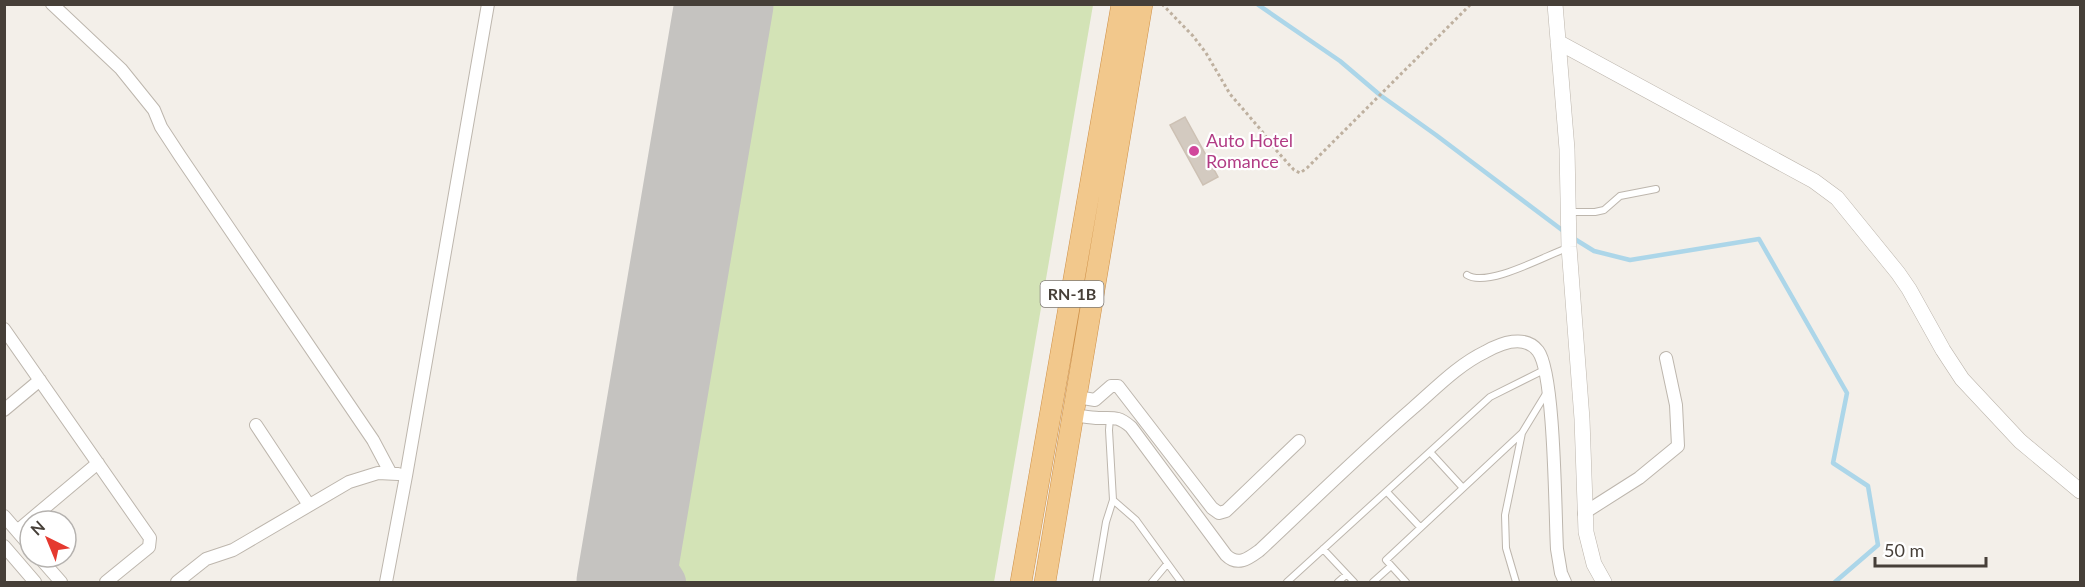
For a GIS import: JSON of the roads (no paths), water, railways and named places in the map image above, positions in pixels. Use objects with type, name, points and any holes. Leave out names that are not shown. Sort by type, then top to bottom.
[{"type":"highway","name":"RN-1B","points":[[1021,582],[1122,4]]},
{"type":"highway","name":"RN-1B","points":[[1045,582],[1142,4]]},
{"type":"street","points":[[52,4],[110,57],[154,110],[161,127],[373,440],[390,472]]},
{"type":"street","points":[[386,582],[488,4]]},
{"type":"street","points":[[1555,4],[1567,149],[1569,247],[1582,419],[1584,513],[1590,550],[1604,582]]},
{"type":"street","points":[[1558,42],[1814,181],[1833,194],[1898,273],[1942,350],[1962,379],[2020,441],[2080,491]]},
{"type":"street","points":[[4,329],[148,534],[151,542],[149,546],[106,582]]},
{"type":"street","points":[[1075,406],[1100,418],[1110,416],[1124,421],[1138,434],[1226,555],[1236,561],[1243,561],[1260,550],[1446,379],[1485,352],[1505,343],[1520,341],[1531,344],[1542,358],[1548,389],[1557,549],[1565,582]]},
{"type":"street","points":[[1584,513],[1640,478],[1677,446],[1679,436],[1676,405],[1666,358]]},
{"type":"street","points":[[4,410],[40,380]]},
{"type":"street","points":[[1075,406],[1095,400],[1110,386],[1118,386],[1212,508],[1219,513],[1226,511],[1299,441]]},
{"type":"street","points":[[256,425],[309,505]]},
{"type":"street","points":[[4,516],[17,531],[98,463]]},
{"type":"street","points":[[177,582],[206,559],[233,550],[349,482],[378,473],[390,472],[406,476]]},
{"type":"street","points":[[4,546],[35,582]]},
{"type":"street","points":[[49,569],[60,582]]},
{"type":"lane","points":[[1568,216],[1604,210],[1620,196],[1656,189]]},
{"type":"lane","points":[[1467,275],[1476,279],[1500,275],[1569,247]]},
{"type":"lane","points":[[1287,582],[1490,397],[1545,370]]},
{"type":"lane","points":[[1406,582],[1386,560],[1522,433],[1548,389]]},
{"type":"lane","points":[[1096,582],[1106,522],[1113,500],[1110,416]]},
{"type":"lane","points":[[1516,582],[1506,548],[1504,514],[1522,433]]},
{"type":"lane","points":[[1430,452],[1463,488]]},
{"type":"lane","points":[[1387,492],[1420,528]]},
{"type":"lane","points":[[1113,500],[1136,520],[1181,582]]},
{"type":"lane","points":[[1323,549],[1354,582]]},
{"type":"lane","points":[[1152,582],[1167,564]]},
{"type":"lane","points":[[1373,582],[1391,566]]},
{"type":"lane","points":[[1338,582],[1346,575]]},
{"type":"waterway","points":[[1257,4],[1340,61],[1380,95],[1566,233]]},
{"type":"waterway","points":[[1573,238],[1594,251],[1630,260],[1759,239],[1847,393],[1833,463],[1868,486],[1878,545],[1835,582]]},
{"type":"place","name":"Auto Hotel Romance","points":[[1194,151]]}]
